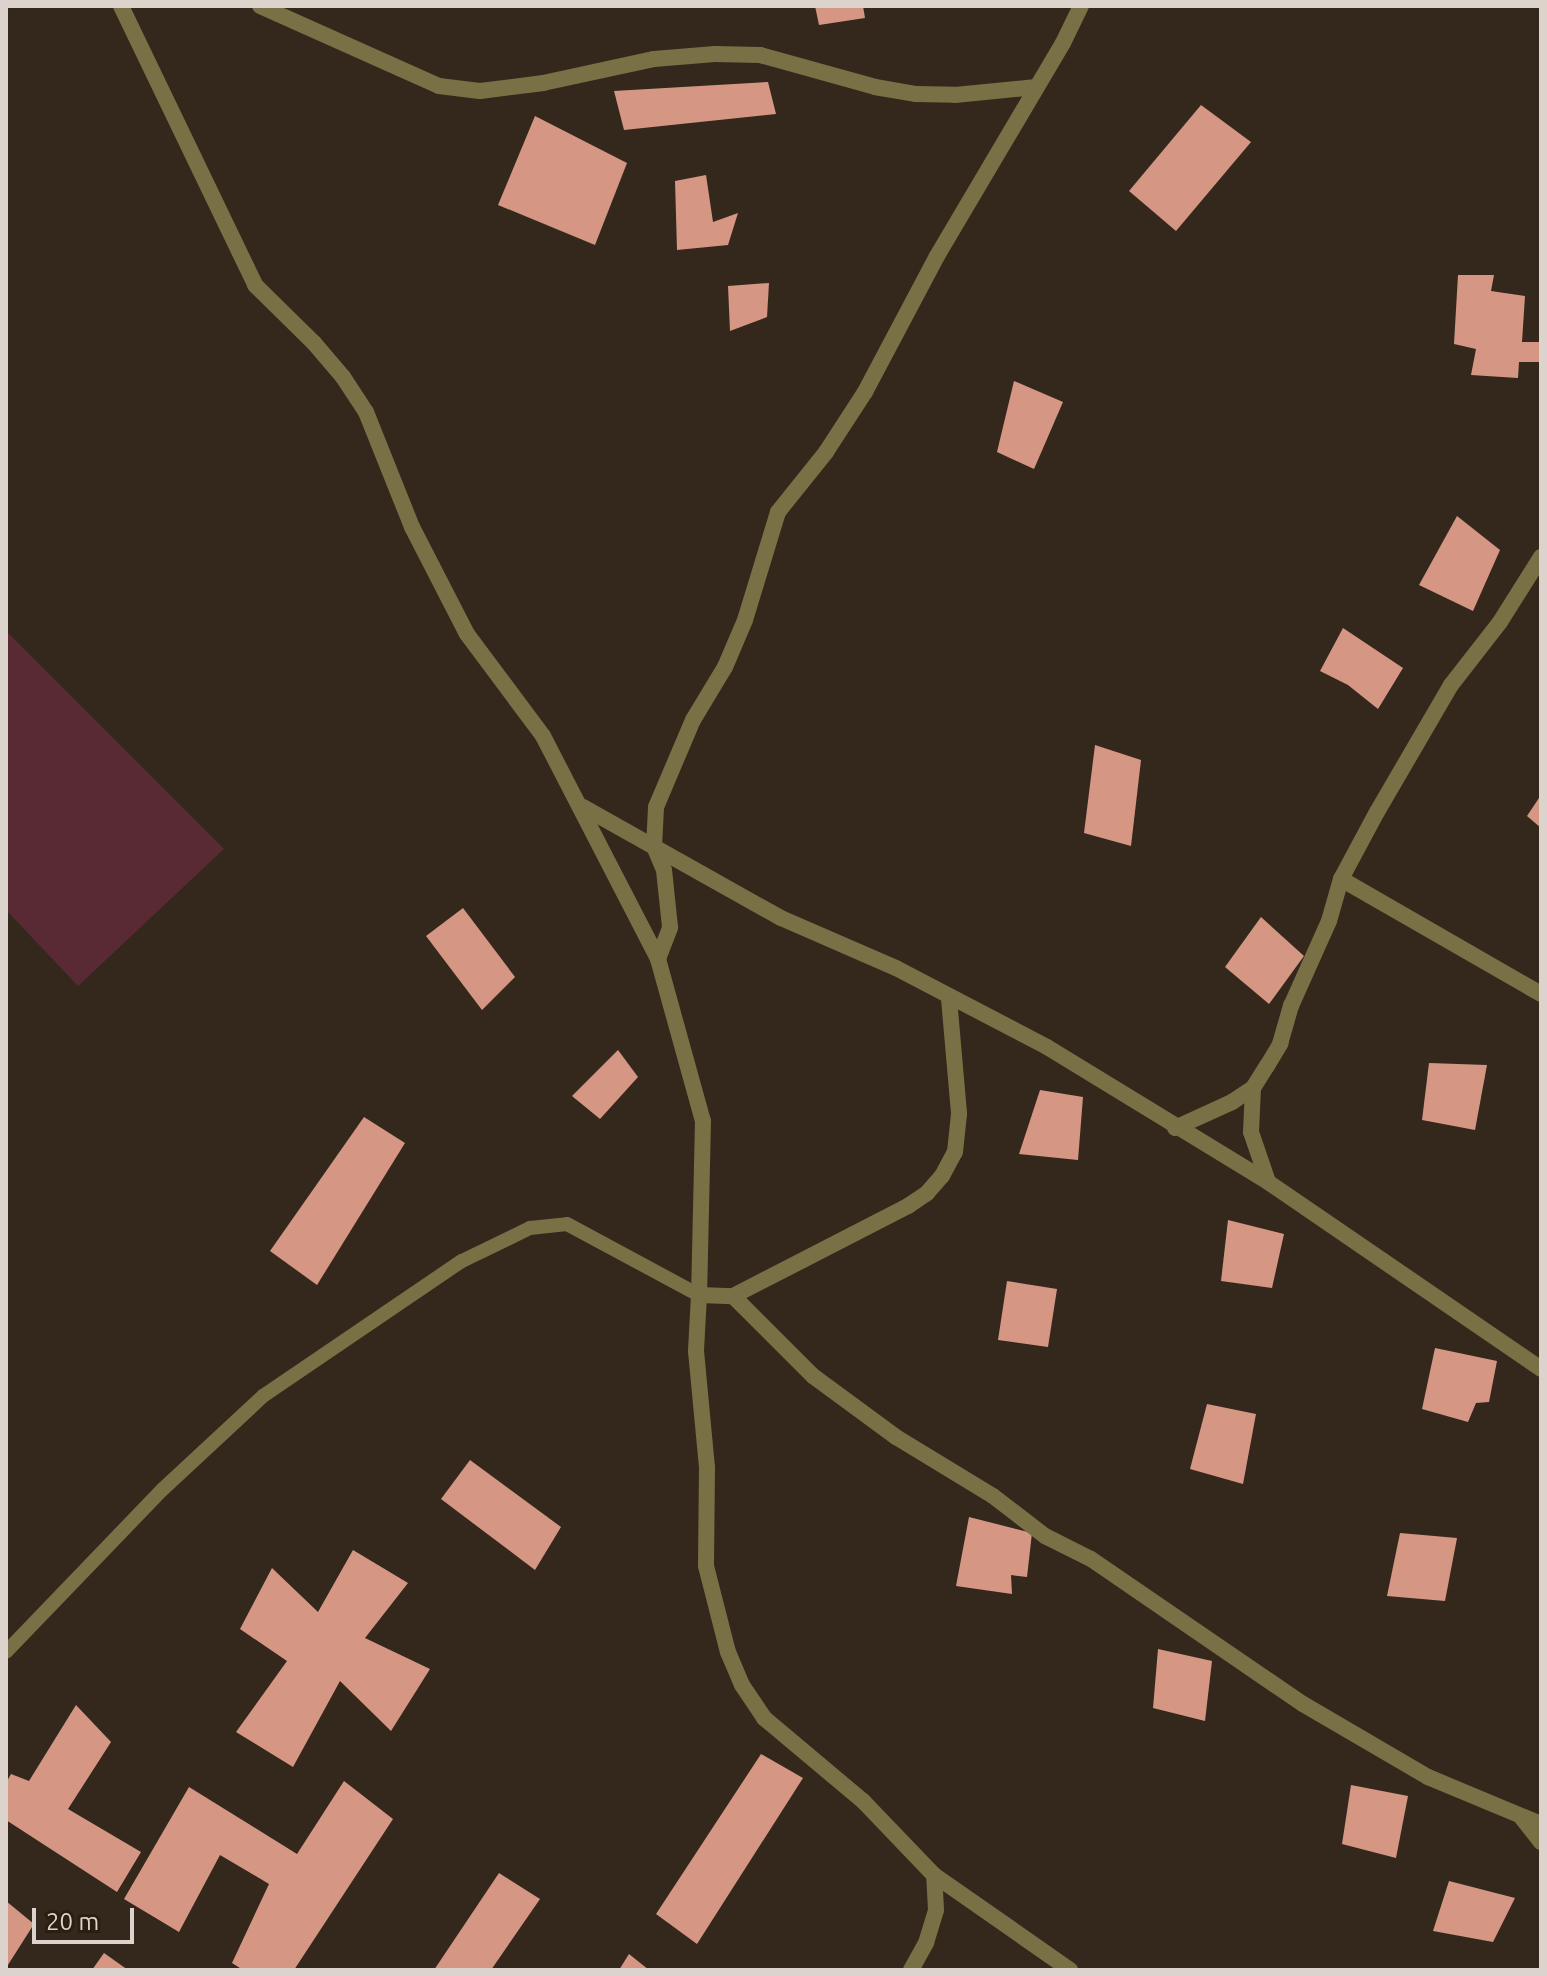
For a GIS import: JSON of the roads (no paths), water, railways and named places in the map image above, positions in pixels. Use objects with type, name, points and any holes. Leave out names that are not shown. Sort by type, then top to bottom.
[{"type":"street","points":[[121,6],[255,285],[324,355],[366,412],[412,527],[467,634],[543,736],[658,959],[703,1121],[696,1351],[707,1468],[706,1566],[728,1652],[742,1685],[764,1718],[863,1801],[934,1875],[1070,1970]]},
{"type":"street","points":[[260,6],[439,86],[480,91],[543,83],[654,59],[715,54],[760,55],[875,87],[916,94],[983,93],[1037,87]]},
{"type":"street","points":[[658,959],[670,927],[664,870],[654,847],[660,797],[693,720],[725,667],[745,620],[778,512],[826,452],[865,392],[937,256],[1081,6]]},
{"type":"street","points":[[1175,1128],[1232,1102],[1253,1088],[1280,1044],[1291,1006],[1329,921],[1341,879],[1408,755],[1451,685],[1500,622],[1541,557]]},
{"type":"street","points":[[581,806],[631,831],[781,918],[896,968],[949,999],[1047,1047],[1268,1182],[1541,1369]]},
{"type":"street","points":[[1341,879],[1541,994]]},
{"type":"street","points":[[699,1295],[733,1296],[908,1206],[927,1193],[942,1176],[955,1152],[959,1113],[949,999]]},
{"type":"street","points":[[1253,1088],[1251,1132],[1268,1182]]},
{"type":"street","points":[[733,1296],[813,1376],[896,1437],[993,1496],[1045,1536],[1091,1559],[1303,1704],[1428,1777],[1541,1824]]},
{"type":"street","points":[[1520,1816],[1541,1842]]},
{"type":"street","points":[[911,1970],[926,1943],[936,1910],[934,1875]]},
{"type":"lane","points":[[6,1652],[181,1470],[263,1396],[384,1317],[462,1261],[530,1228],[567,1224],[699,1295]]}]
